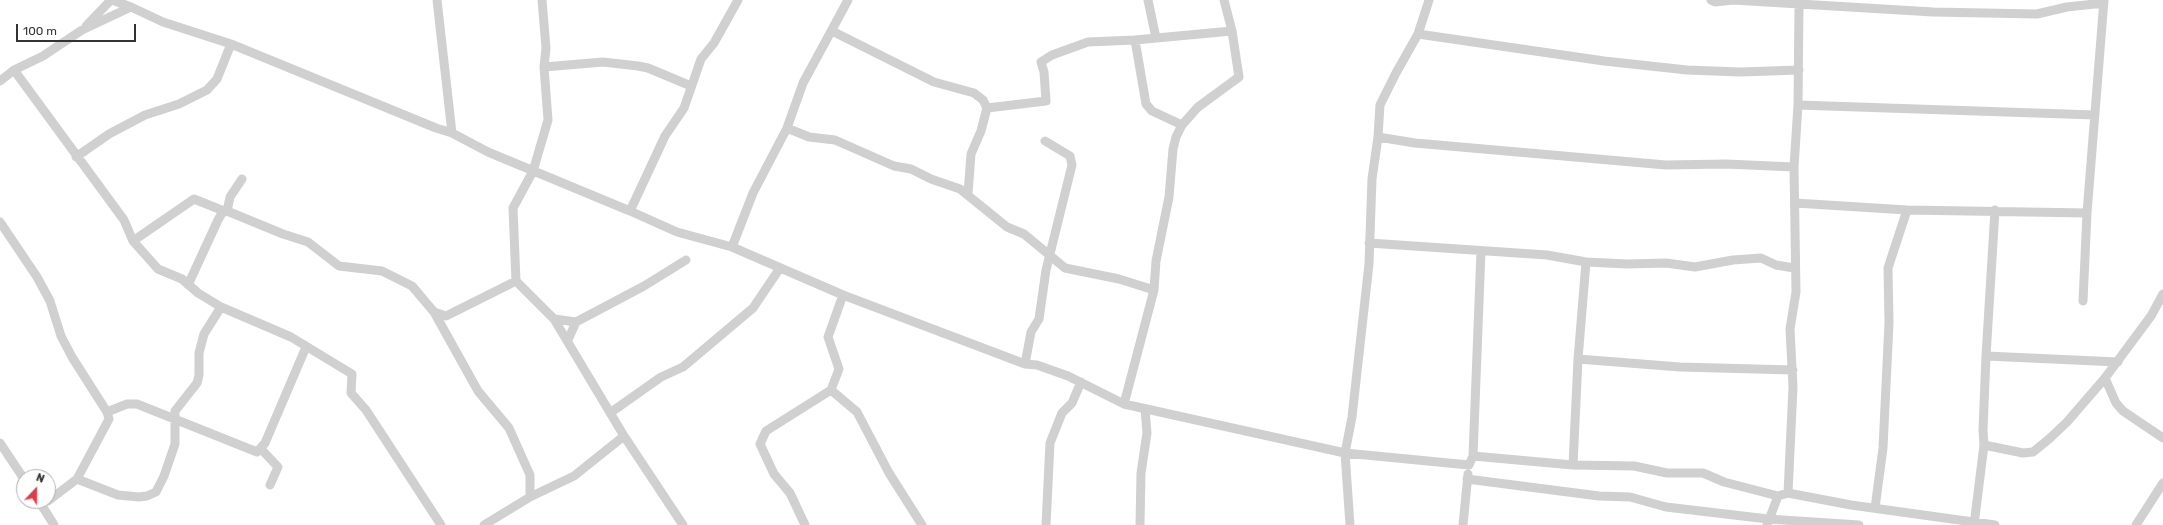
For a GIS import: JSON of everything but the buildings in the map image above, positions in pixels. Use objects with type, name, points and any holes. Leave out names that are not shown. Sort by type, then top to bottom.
[{"type":"street","points":[[82,30],[112,0],[163,22],[231,44],[436,128],[452,132],[488,152],[677,232],[732,246],[843,295],[1026,364],[1037,365],[1081,382],[1124,404],[1345,453],[1471,461],[1634,466],[1667,473],[1703,473],[1724,482],[1778,496],[1788,493],[1851,505],[1974,524],[1995,525]]},
{"type":"street","points":[[437,0],[452,132]]},
{"type":"street","points":[[542,0],[546,48],[544,67],[548,120],[534,171],[514,208],[516,281],[554,319],[568,340],[624,436],[684,525]]},
{"type":"street","points":[[630,211],[665,136],[684,108],[701,60],[714,43],[738,0]]},
{"type":"street","points":[[732,246],[753,193],[787,128],[803,83],[848,0]]},
{"type":"street","points":[[1148,0],[1156,38]]},
{"type":"street","points":[[1124,404],[1154,290],[1156,261],[1169,197],[1173,149],[1176,137],[1182,126],[1198,108],[1239,77],[1232,31],[1224,0]]},
{"type":"street","points":[[1350,525],[1345,453],[1352,416],[1369,243],[1372,179],[1378,136],[1380,105],[1418,34],[1429,0]]},
{"type":"street","points":[[1711,0],[1715,2],[1733,0],[1799,6],[1933,12],[2037,14],[2067,7],[2104,2],[2087,214],[2083,301]]},
{"type":"street","points":[[1788,493],[1792,370],[1790,329],[1796,292],[1794,268],[1794,168],[1798,105],[1799,6]]},
{"type":"street","points":[[0,81],[14,70],[43,56],[82,30],[131,7]]},
{"type":"street","points":[[832,31],[934,82],[974,93],[984,100],[986,108],[981,131],[971,154],[968,194]]},
{"type":"street","points":[[986,108],[1046,101],[1044,72],[1041,62],[1052,55],[1088,42],[1135,40],[1232,31]]},
{"type":"street","points":[[1418,34],[1604,61],[1687,70],[1740,72],[1799,70]]},
{"type":"street","points":[[1135,40],[1146,104],[1152,111],[1182,126]]},
{"type":"street","points":[[76,157],[109,134],[145,115],[179,104],[207,90],[217,79],[231,44]]},
{"type":"street","points":[[544,67],[602,62],[638,66],[648,68],[691,86]]},
{"type":"street","points":[[14,70],[76,157],[124,220],[133,241],[158,270],[182,279],[188,285],[221,307],[274,332],[291,337],[352,374],[351,393],[366,410],[441,525]]},
{"type":"street","points":[[1798,105],[2094,115]]},
{"type":"street","points":[[787,128],[809,137],[835,140],[894,166],[911,169],[968,194],[981,207],[1007,227],[1024,234],[1050,254],[1065,268],[1119,280],[1154,290]]},
{"type":"street","points":[[1378,136],[1415,143],[1666,165],[1726,164],[1794,168]]},
{"type":"street","points":[[1026,364],[1031,332],[1039,319],[1050,254],[1072,160],[1070,156],[1045,141]]},
{"type":"street","points":[[188,285],[205,245],[225,211],[230,197],[242,179]]},
{"type":"street","points":[[133,241],[194,199],[283,234],[308,242],[339,266],[382,271],[412,286],[434,312],[478,391],[509,428],[530,475],[530,497]]},
{"type":"street","points":[[1795,203],[1907,210],[1995,210],[2087,214]]},
{"type":"street","points":[[1875,508],[1883,448],[1889,322],[1888,268],[1907,210]]},
{"type":"street","points":[[1974,524],[1984,445],[1983,430],[1986,356],[1995,210]]},
{"type":"street","points":[[0,222],[37,277],[50,301],[61,336],[72,357],[107,412],[109,420],[77,479],[56,494]]},
{"type":"street","points":[[1369,243],[1481,252],[1547,255],[1586,262],[1628,264],[1666,263],[1695,267],[1733,260],[1761,258],[1776,265],[1794,268]]},
{"type":"street","points":[[1463,525],[1467,479],[1471,461],[1481,252]]},
{"type":"street","points":[[554,319],[576,322],[644,286],[686,260]]},
{"type":"street","points":[[1573,465],[1578,359],[1586,262]]},
{"type":"street","points":[[610,413],[662,377],[683,367],[753,308],[780,268]]},
{"type":"street","points":[[434,312],[446,316],[516,281]]},
{"type":"street","points":[[1984,445],[2023,453],[2033,452],[2068,422],[2105,378],[2151,316],[2163,294]]},
{"type":"street","points":[[805,525],[790,493],[774,474],[760,444],[766,431],[831,390],[839,369],[828,337],[843,295]]},
{"type":"street","points":[[77,479],[118,495],[139,497],[147,496],[156,492],[164,476],[175,444],[175,410],[197,383],[199,375],[199,353],[204,334],[221,307]]},
{"type":"street","points":[[568,340],[576,322]]},
{"type":"street","points":[[107,412],[127,404],[137,404],[251,451],[257,452],[261,449],[306,347]]},
{"type":"street","points":[[1986,356],[2118,362]]},
{"type":"street","points":[[1578,359],[1680,367],[1792,370]]},
{"type":"street","points":[[2105,378],[2116,403],[2122,411],[2163,438]]},
{"type":"street","points":[[1046,525],[1050,443],[1062,413],[1072,403],[1081,382]]},
{"type":"street","points":[[831,390],[857,412],[889,473],[922,525]]},
{"type":"street","points":[[1140,525],[1141,473],[1147,433],[1144,409]]},
{"type":"street","points":[[487,524],[530,497],[574,476],[624,436]]},
{"type":"street","points":[[0,443],[17,469]]},
{"type":"street","points":[[261,449],[278,467],[270,484]]},
{"type":"street","points":[[1467,479],[1599,496],[1630,497],[1666,506],[1767,522],[1859,525]]},
{"type":"street","points":[[2136,525],[2163,483]]},
{"type":"street","points":[[1767,522],[1778,496]]},
{"type":"street","points":[[47,509],[54,525]]}]
